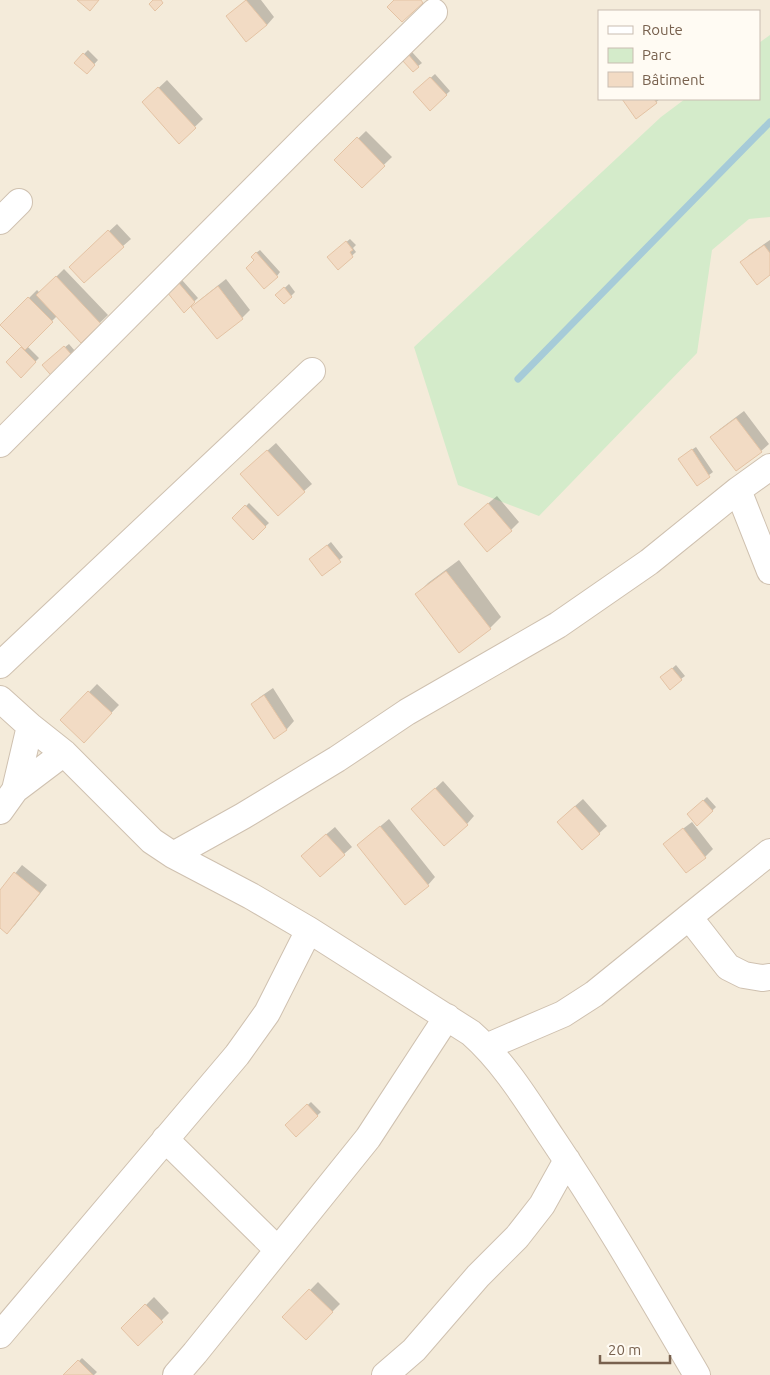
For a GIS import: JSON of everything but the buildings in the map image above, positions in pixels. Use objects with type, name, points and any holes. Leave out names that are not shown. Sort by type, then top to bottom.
[{"type":"street","points":[[0,444],[308,135],[434,12]]},
{"type":"street","points":[[0,220],[19,202]]},
{"type":"street","points":[[0,665],[312,371]]},
{"type":"street","points":[[173,855],[330,764],[407,712],[558,625],[649,562],[738,490],[770,468]]},
{"type":"street","points":[[738,490],[770,571]]},
{"type":"street","points":[[0,700],[64,753],[152,841],[173,855],[266,904],[309,930],[471,1033],[486,1047],[532,1108],[567,1160],[697,1375]]},
{"type":"street","points":[[15,790],[30,726]]},
{"type":"street","points":[[0,811],[15,790],[64,753]]},
{"type":"street","points":[[486,1047],[563,1014],[594,994],[770,852]]},
{"type":"street","points":[[689,917],[728,967],[744,975],[762,978],[770,977]]},
{"type":"street","points":[[0,1335],[237,1055],[267,1013],[309,930]]},
{"type":"street","points":[[176,1375],[368,1138],[446,1017]]},
{"type":"street","points":[[165,1139],[278,1250]]},
{"type":"street","points":[[385,1375],[414,1350],[478,1276],[517,1237],[542,1205],[567,1160]]},
{"type":"shaded area","points":[[0,0],[770,0],[770,1375],[0,1375]]},
{"type":"green space","points":[[770,35],[770,217],[749,219],[712,250],[697,353],[539,516],[458,485],[414,347],[661,117],[684,100],[760,100],[760,42]]},
{"type":"waterway","points":[[518,379],[770,122]]}]
